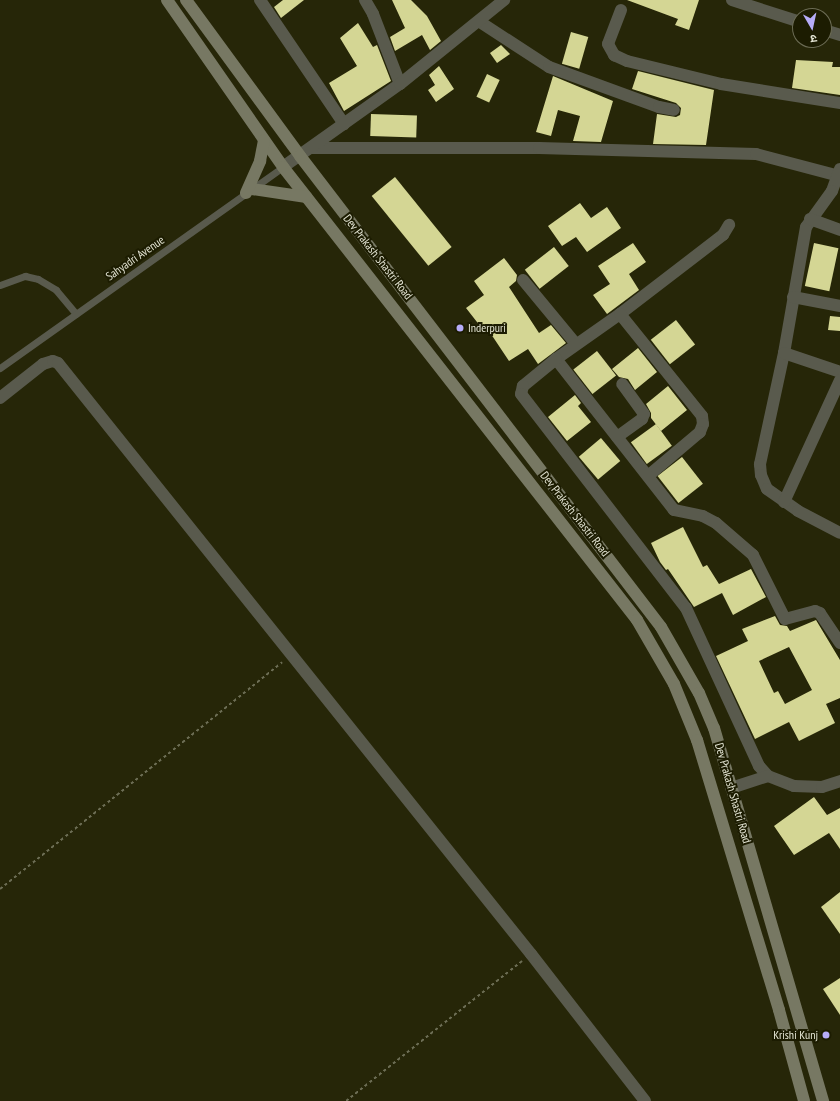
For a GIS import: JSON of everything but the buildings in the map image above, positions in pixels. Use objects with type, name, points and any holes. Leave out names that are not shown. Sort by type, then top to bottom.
[{"type":"street","name":"Dev Prakash Shastri Road","points":[[167,0],[283,167],[637,620],[674,684],[697,740],[777,1003],[804,1101]]},
{"type":"street","name":"Dev Prakash Shastri Road","points":[[186,0],[300,156],[662,627],[702,700],[714,728],[823,1101]]},
{"type":"street","points":[[260,0],[344,124]]},
{"type":"street","points":[[365,0],[373,14],[400,84]]},
{"type":"street","points":[[283,167],[400,84],[480,22],[504,0]]},
{"type":"street","points":[[732,0],[792,19]]},
{"type":"street","points":[[621,10],[608,44],[614,55],[627,61],[721,84],[840,103]]},
{"type":"street","points":[[480,22],[549,67],[659,108],[674,110]]},
{"type":"street","points":[[264,140],[260,161],[249,191],[306,197]]},
{"type":"street","points":[[311,148],[539,148],[756,154],[839,173],[832,191],[810,219],[800,252],[784,353],[760,464],[763,482],[784,502],[840,533]]},
{"type":"street","points":[[810,219],[840,230]]},
{"type":"street","points":[[729,225],[723,235],[620,314],[576,344],[522,386],[521,394],[686,608],[754,757],[768,776]]},
{"type":"street","points":[[523,280],[576,344]]},
{"type":"street","points":[[793,297],[840,306]]},
{"type":"street","points":[[620,314],[702,416],[700,432],[648,476]]},
{"type":"street","points":[[784,353],[840,372]]},
{"type":"street","points":[[556,359],[674,510],[709,518],[750,552],[785,619],[815,611],[820,613],[840,643]]},
{"type":"street","points":[[0,398],[43,364],[53,361],[58,364],[531,954],[645,1101]]},
{"type":"street","points":[[784,502],[840,380]]},
{"type":"street","points":[[617,437],[642,419],[644,414],[622,384]]},
{"type":"street","points":[[731,788],[768,776],[804,787],[822,787],[840,781]]},
{"type":"lane","name":"Sahyadri Avenue","points":[[0,368],[283,167]]},
{"type":"lane","points":[[0,285],[25,276],[38,280],[56,290],[76,314]]},
{"type":"path","points":[[0,890],[291,655]]},
{"type":"path","points":[[346,1101],[531,954]]},
{"type":"place","name":"Inderpuri","points":[[460,328]]},
{"type":"place","name":"Krishi Kunj","points":[[826,1035]]}]
